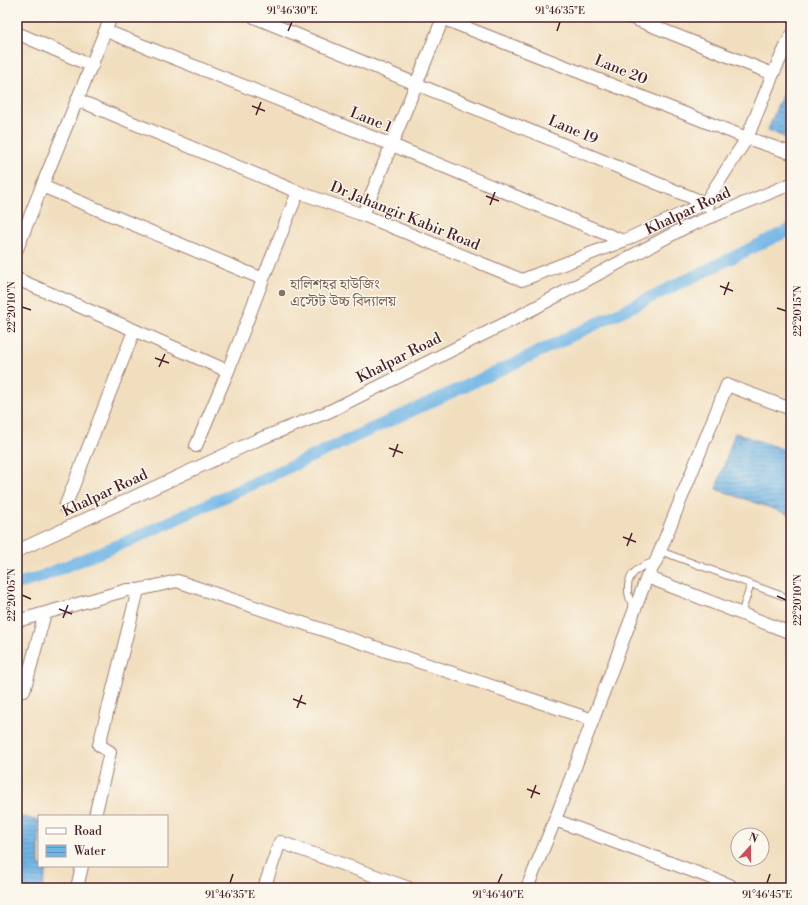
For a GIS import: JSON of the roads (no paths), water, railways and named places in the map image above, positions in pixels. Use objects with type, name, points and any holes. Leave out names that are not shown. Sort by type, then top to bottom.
[{"type":"street","points":[[17,249],[111,17]]},
{"type":"street","name":"Lane 19","points":[[254,17],[705,203]]},
{"type":"street","points":[[630,17],[773,74]]},
{"type":"street","points":[[363,215],[417,83],[441,18]]},
{"type":"street","name":"Lane 20","points":[[441,18],[472,22],[747,138],[791,153]]},
{"type":"street","name":"Lane 1","points":[[106,31],[392,145],[623,241]]},
{"type":"street","points":[[17,33],[92,66]]},
{"type":"street","points":[[716,215],[705,203],[747,138],[773,74],[791,36]]},
{"type":"street","name":"Dr Jahangir Kabir Road","points":[[78,100],[298,192],[363,215],[522,280],[623,241],[705,203]]},
{"type":"street","name":"Khalpar Road","points":[[17,551],[257,440],[328,412],[512,320],[684,228],[791,184]]},
{"type":"street","points":[[42,186],[263,279]]},
{"type":"street","points":[[196,446],[228,371],[298,192]]},
{"type":"street","points":[[17,279],[228,371]]},
{"type":"street","points":[[65,507],[134,331]]},
{"type":"street","points":[[527,888],[555,820],[647,577],[658,556],[728,385],[791,409]]},
{"type":"street","points":[[647,577],[791,633]]},
{"type":"street","points":[[17,620],[127,590],[138,590],[176,581],[593,720]]},
{"type":"street","points":[[95,815],[110,752],[99,745],[138,590]]},
{"type":"street","points":[[17,690],[24,691],[45,613]]},
{"type":"street","points":[[555,820],[730,885],[729,888]]},
{"type":"street","points":[[264,888],[280,842],[409,888]]},
{"type":"street","points":[[77,888],[82,867]]},
{"type":"lane","points":[[635,610],[629,600],[628,588],[630,577],[640,566],[658,556],[751,584],[791,599]]},
{"type":"lane","points":[[741,614],[751,584]]},
{"type":"water","points":[[788,80],[791,81],[791,140],[768,130]]},
{"type":"water","points":[[735,433],[791,452],[791,515],[716,489]]},
{"type":"water","points":[[23,817],[38,821],[38,867],[48,867],[42,888],[17,888],[17,820]]},
{"type":"waterway","points":[[17,584],[35,579],[126,542],[526,358],[791,229]]},
{"type":"place","name":"হালিশহর হাউজিং এস্টেট উচ্চ বিদ্যালয়","points":[[282,293]]}]
